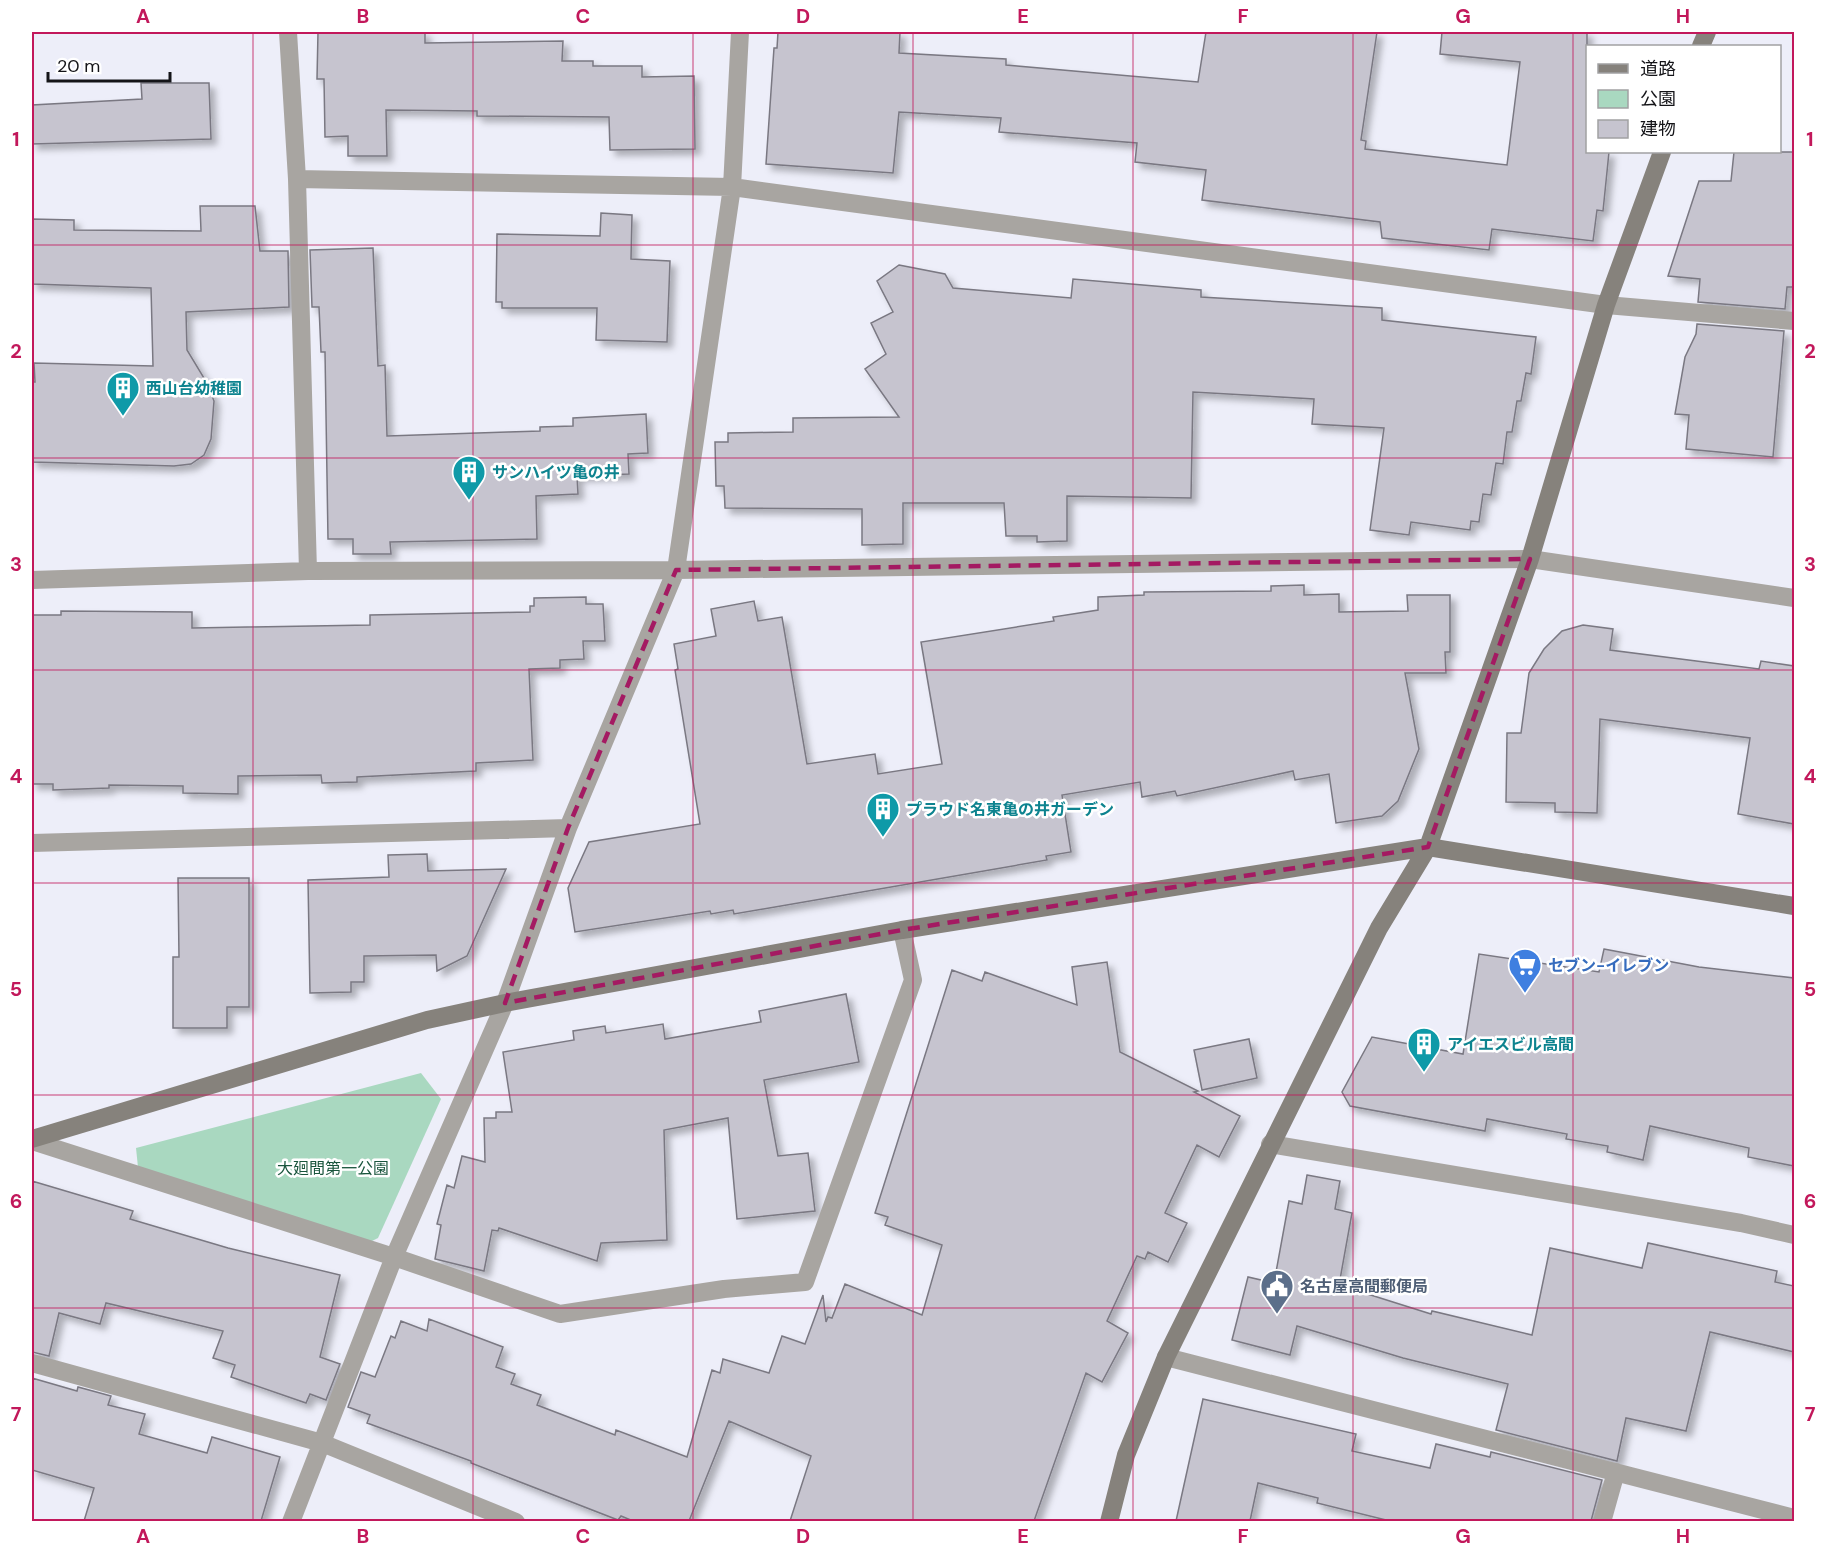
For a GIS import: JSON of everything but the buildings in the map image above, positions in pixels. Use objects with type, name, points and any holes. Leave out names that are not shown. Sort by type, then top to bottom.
[{"type":"street","points":[[288,32],[297,179],[308,571]]},
{"type":"street","points":[[291,1521],[394,1257],[504,1003],[568,828],[676,570],[732,187],[740,32]]},
{"type":"street","points":[[1109,1521],[1126,1455],[1166,1357],[1379,928],[1428,847],[1530,559],[1606,304],[1662,153]]},
{"type":"street","points":[[297,179],[732,187],[1606,304],[1794,321]]},
{"type":"street","points":[[32,580],[308,571],[676,570],[1530,559],[1794,598]]},
{"type":"street","points":[[32,843],[568,828]]},
{"type":"street","points":[[32,1140],[427,1020],[504,1003],[902,930],[1428,847],[1794,906]]},
{"type":"street","points":[[32,1140],[394,1257],[560,1314],[724,1289],[805,1282],[913,980],[902,930]]},
{"type":"street","points":[[1270,1144],[1741,1223],[1794,1235]]},
{"type":"street","points":[[1166,1357],[1794,1518]]},
{"type":"street","points":[[32,1363],[322,1443],[516,1521]]},
{"type":"street","points":[[1602,1521],[1616,1472]]},
{"type":"highlighted area","points":[[1530,559],[1428,847],[902,930],[505,1003],[568,828],[676,570]]},
{"type":"green space","name":"大廻間第一公園","points":[[421,1073],[441,1099],[378,1238],[356,1249],[139,1177],[136,1148]]},
{"type":"place","name":"西山台幼稚園","points":[[123,417]]},
{"type":"place","name":"サンハイツ亀の井","points":[[469,501]]},
{"type":"place","name":"プラウド名東亀の井ガーデン","points":[[883,838]]},
{"type":"place","name":"セブン-イレブン","points":[[1525,994]]},
{"type":"place","name":"アイエスビル高間","points":[[1424,1073]]},
{"type":"place","name":"名古屋高間郵便局","points":[[1277,1315]]}]
